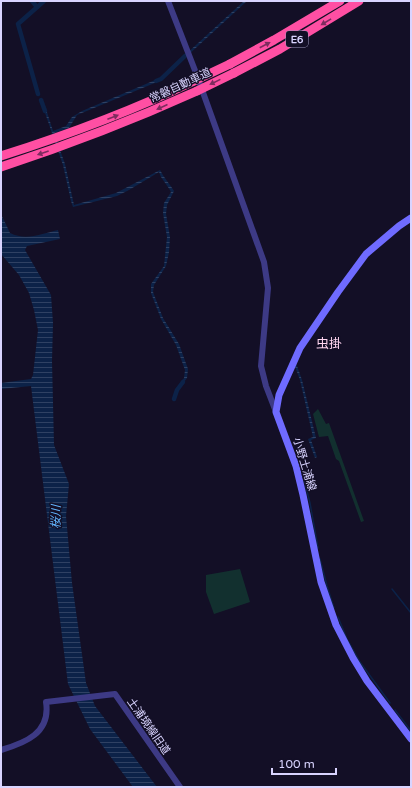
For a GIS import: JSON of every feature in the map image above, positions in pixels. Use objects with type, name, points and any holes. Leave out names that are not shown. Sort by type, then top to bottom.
[{"type":"highway","name":"常磐自動車道","points":[[1,156],[76,131],[136,108],[230,64],[340,1]]},
{"type":"highway","name":"常磐自動車道","points":[[1,167],[80,140],[141,116],[197,91],[286,45],[358,1]]},
{"type":"main road","points":[[276,412],[279,395],[300,348],[338,292],[366,254],[381,240],[411,218]]},
{"type":"main road","name":"小野土浦線","points":[[276,412],[296,466],[304,495],[321,582],[336,625],[367,681],[411,739]]},
{"type":"street","points":[[168,1],[196,73],[264,262],[268,288],[261,366],[266,386],[276,412]]},
{"type":"street","name":"土浦境線旧道","points":[[1,750],[20,744],[34,736],[46,717],[49,702],[115,694],[180,787]]},
{"type":"green space","points":[[318,409],[326,424],[329,423],[364,521],[361,522],[339,461],[336,459],[328,436],[319,437],[313,414]]},
{"type":"green space","points":[[240,569],[250,602],[214,614],[206,592],[206,575]]},
{"type":"water","points":[[244,1],[247,1],[186,57],[185,55]]},
{"type":"water","points":[[160,78],[162,80],[77,115],[69,128],[54,133],[65,164],[74,205],[116,193],[160,170],[174,191],[167,205],[166,214],[170,237],[169,252],[166,266],[154,285],[153,292],[163,318],[179,344],[188,369],[187,378],[176,390],[184,378],[185,370],[176,345],[161,319],[151,293],[151,284],[164,266],[167,237],[163,213],[164,203],[171,192],[159,172],[117,196],[73,207],[63,165],[43,107],[45,106],[53,131],[66,126],[72,117],[82,111]]},
{"type":"water","name":"桜川","points":[[1,214],[10,233],[16,235],[28,237],[58,230],[60,239],[27,246],[25,250],[51,295],[53,323],[52,361],[54,445],[69,484],[66,516],[72,583],[86,683],[95,706],[157,787],[133,787],[90,729],[68,684],[31,386],[1,389],[1,383],[31,379],[33,375],[38,330],[29,293],[19,275],[1,254]]},
{"type":"water","points":[[296,363],[302,380],[316,438],[311,440],[317,457],[315,458],[308,439],[313,437],[300,380],[294,364]]},
{"type":"waterway","points":[[32,1],[37,7]]},
{"type":"waterway","points":[[38,94],[18,24],[44,1]]},
{"type":"waterway","points":[[156,81],[161,79],[185,56]]},
{"type":"waterway","points":[[41,100],[45,111]]},
{"type":"waterway","points":[[174,399],[177,390],[183,382]]},
{"type":"waterway","points":[[302,472],[310,503],[318,548]]},
{"type":"waterway","points":[[320,559],[334,608]]},
{"type":"waterway","points":[[392,589],[411,613]]},
{"type":"waterway","points":[[338,617],[347,639],[360,662],[390,703]]},
{"type":"waterway","points":[[395,710],[411,731]]},
{"type":"district","name":"虫掛","points":[[329,343]]}]
